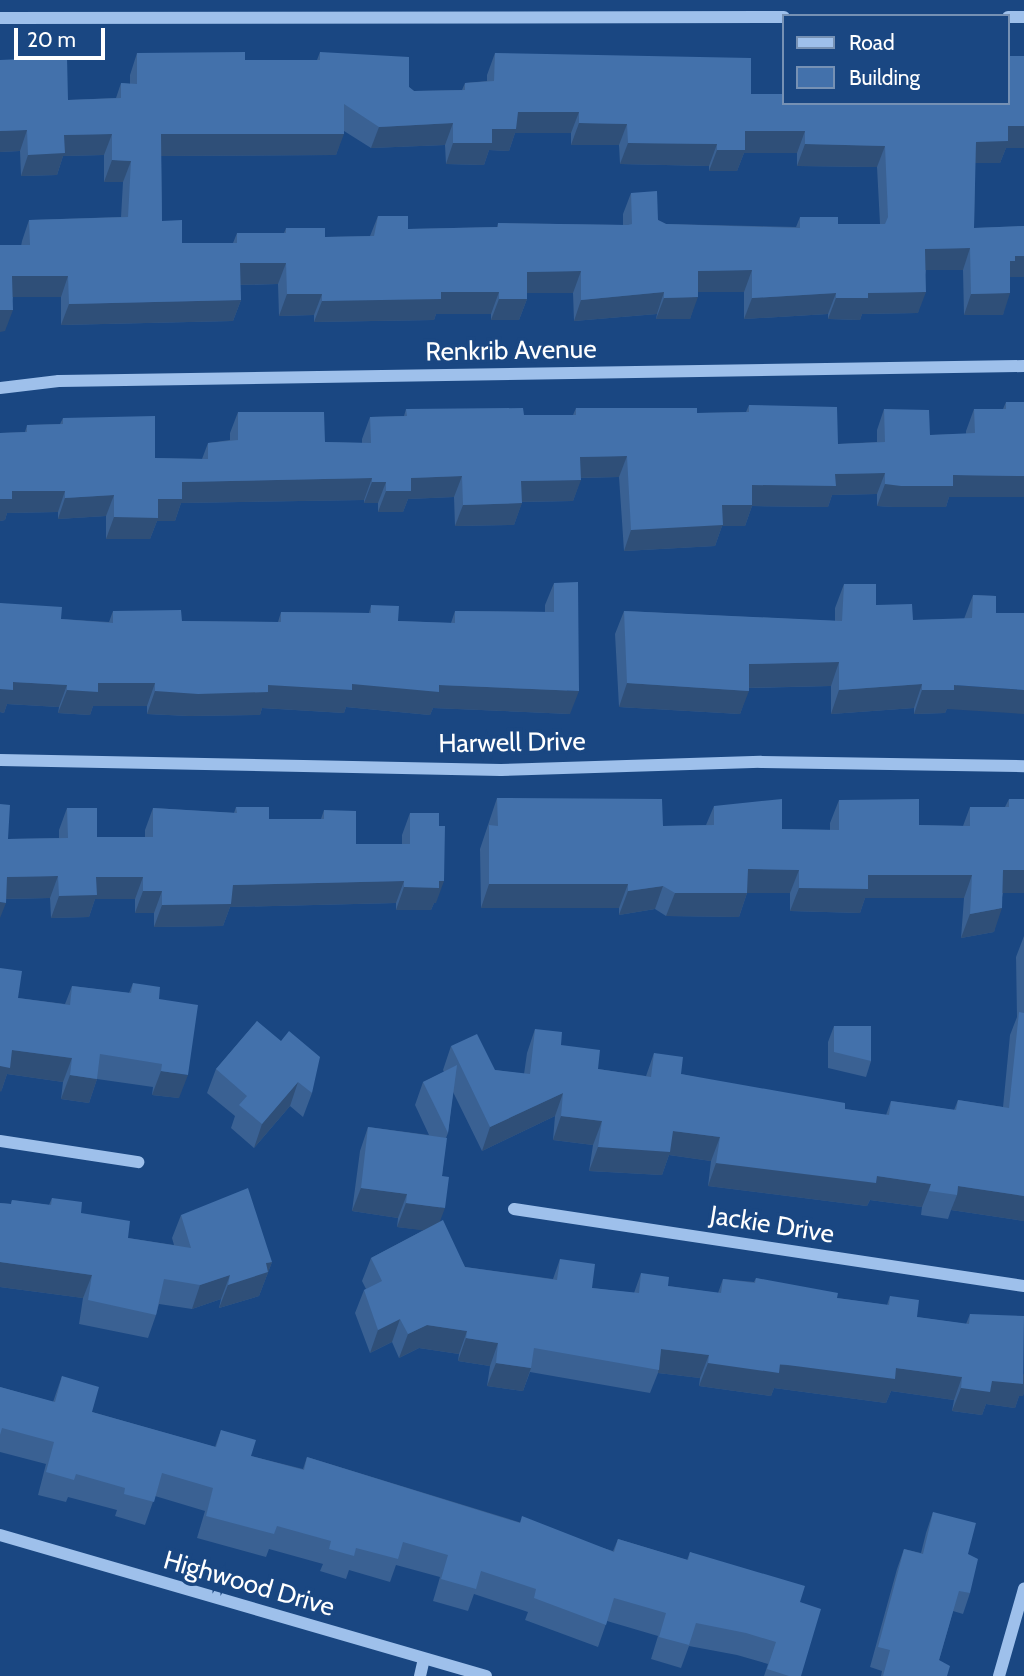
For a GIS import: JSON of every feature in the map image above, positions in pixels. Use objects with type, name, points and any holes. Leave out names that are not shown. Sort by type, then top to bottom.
[{"type":"street","points":[[0,18],[782,17]]},
{"type":"street","name":"Renkrib Avenue","points":[[0,388],[59,380],[1024,366]]},
{"type":"street","name":"Harwell Drive","points":[[0,760],[501,770],[761,762],[1024,766]]},
{"type":"street","points":[[0,1141],[138,1162]]},
{"type":"street","name":"Jackie Drive","points":[[514,1209],[1024,1286]]},
{"type":"street","name":"Highwood Drive","points":[[0,1535],[486,1676]]},
{"type":"street","points":[[999,1676],[1024,1589]]},
{"type":"street","points":[[420,1676],[425,1659]]},
{"type":"building","points":[[245,52],[245,60],[320,60],[320,52],[409,57],[409,87],[414,91],[465,90],[465,83],[494,81],[495,53],[751,58],[751,94],[782,94],[782,105],[1010,105],[1010,56],[1024,56],[1024,126],[1008,126],[1008,141],[976,142],[974,228],[1024,226],[1024,256],[1015,256],[1015,261],[1010,261],[1010,293],[971,294],[970,248],[925,249],[926,292],[868,293],[868,298],[836,298],[836,293],[752,298],[752,270],[698,271],[698,297],[664,298],[664,292],[581,300],[581,271],[527,272],[527,299],[499,299],[499,292],[441,292],[441,299],[322,301],[322,294],[287,294],[286,263],[240,263],[241,300],[69,304],[68,276],[12,276],[13,310],[0,310],[0,245],[30,245],[29,220],[128,217],[131,161],[112,160],[112,134],[64,135],[65,153],[28,155],[27,130],[0,131],[0,60],[67,57],[68,100],[121,98],[121,83],[137,84],[137,53]],"holes":[[[344,104],[379,127],[453,123],[453,143],[492,143],[492,129],[516,129],[518,112],[579,112],[579,123],[627,124],[628,143],[717,144],[717,150],[745,150],[745,131],[805,131],[805,144],[885,146],[888,217],[885,224],[838,224],[838,217],[800,217],[800,228],[666,224],[658,220],[657,191],[631,193],[632,224],[628,225],[498,223],[498,227],[408,229],[408,216],[378,216],[374,236],[325,237],[325,228],[286,228],[286,233],[237,233],[237,243],[182,243],[182,220],[162,221],[161,134],[344,134]]]},
{"type":"building","points":[[1006,402],[1024,402],[1024,476],[953,475],[953,486],[901,486],[885,484],[885,473],[835,474],[836,486],[752,485],[752,505],[722,505],[723,525],[631,530],[627,456],[580,457],[581,480],[521,481],[522,503],[463,505],[462,476],[411,478],[411,491],[386,491],[386,482],[372,482],[372,478],[182,482],[182,499],[158,499],[158,518],[114,517],[114,495],[65,498],[65,491],[12,491],[12,499],[0,499],[0,433],[27,432],[27,425],[63,424],[63,418],[155,416],[155,458],[208,459],[208,443],[238,440],[238,412],[324,412],[325,442],[371,443],[370,417],[407,416],[406,409],[523,408],[524,415],[576,415],[576,408],[697,408],[697,413],[749,412],[749,405],[837,407],[838,444],[885,442],[884,409],[929,410],[930,435],[975,433],[974,409],[1006,409]]},
{"type":"building","points":[[578,582],[579,691],[439,685],[439,692],[352,684],[352,690],[268,685],[268,692],[198,694],[155,691],[155,683],[98,683],[98,692],[67,690],[67,685],[13,682],[13,690],[0,689],[0,603],[62,607],[61,619],[113,623],[113,611],[181,610],[182,621],[281,622],[281,612],[371,613],[371,605],[399,606],[398,621],[455,623],[455,611],[554,612],[554,583]]},
{"type":"building","points":[[844,584],[876,584],[876,605],[912,604],[913,620],[972,618],[973,595],[996,596],[996,613],[1024,613],[1024,690],[954,685],[954,690],[922,690],[922,684],[839,690],[839,662],[749,664],[749,691],[627,683],[624,611],[842,621]]},
{"type":"building","points":[[497,798],[662,799],[663,826],[714,825],[714,806],[782,799],[782,829],[839,830],[839,800],[919,799],[919,825],[970,826],[970,807],[1009,807],[1009,799],[1024,799],[1024,870],[1003,870],[1002,908],[970,914],[972,875],[868,875],[868,889],[799,888],[799,870],[748,869],[747,893],[675,893],[663,886],[628,891],[628,884],[489,884],[489,825],[498,826]]},
{"type":"building","points":[[0,804],[10,805],[8,839],[68,838],[67,808],[97,808],[97,837],[153,837],[153,808],[237,813],[236,807],[269,807],[269,819],[324,819],[324,810],[356,811],[356,844],[410,844],[410,813],[439,813],[439,826],[445,826],[444,881],[439,881],[439,888],[404,887],[404,881],[233,885],[231,904],[162,905],[162,891],[143,891],[143,877],[96,877],[97,895],[59,896],[58,876],[7,877],[6,903],[0,902]]},
{"type":"building","points":[[0,968],[22,971],[18,998],[70,1005],[72,986],[131,993],[133,983],[160,987],[159,999],[198,1005],[188,1075],[161,1071],[162,1064],[100,1054],[97,1079],[70,1075],[72,1058],[12,1050],[10,1068],[0,1066]]},
{"type":"building","points":[[1019,1012],[1024,1013],[1024,1196],[958,1186],[957,1195],[929,1191],[931,1184],[877,1176],[876,1183],[716,1163],[720,1137],[673,1131],[670,1152],[598,1147],[602,1121],[561,1116],[563,1093],[490,1127],[451,1046],[477,1034],[495,1070],[530,1074],[535,1029],[562,1032],[561,1045],[600,1050],[598,1069],[651,1077],[654,1053],[683,1057],[681,1074],[845,1103],[845,1109],[889,1115],[891,1101],[956,1110],[958,1100],[1009,1108]]},
{"type":"building","points":[[257,1021],[281,1041],[289,1031],[320,1057],[312,1093],[298,1082],[262,1124],[239,1105],[247,1096],[216,1069]]},
{"type":"building","points":[[834,1026],[871,1026],[871,1061],[834,1052]]},
{"type":"building","points":[[457,1065],[448,1133],[423,1082]]},
{"type":"building","points":[[368,1127],[447,1138],[442,1176],[449,1177],[445,1208],[406,1203],[407,1194],[361,1188]]},
{"type":"building","points":[[248,1188],[272,1262],[266,1263],[268,1272],[228,1285],[230,1275],[200,1285],[164,1279],[156,1315],[88,1300],[92,1275],[0,1262],[0,1203],[11,1204],[12,1200],[51,1205],[52,1198],[82,1202],[81,1213],[130,1221],[128,1238],[191,1248],[181,1215]]},
{"type":"building","points":[[443,1220],[465,1267],[557,1280],[560,1259],[595,1264],[592,1288],[639,1293],[641,1273],[669,1277],[668,1286],[721,1293],[723,1279],[755,1283],[756,1278],[838,1293],[837,1298],[889,1305],[890,1296],[919,1300],[917,1317],[969,1324],[970,1314],[1024,1316],[1023,1384],[992,1381],[990,1392],[961,1388],[962,1377],[896,1368],[895,1379],[780,1364],[779,1373],[708,1363],[709,1355],[661,1349],[659,1370],[534,1348],[531,1368],[496,1363],[498,1343],[466,1338],[467,1331],[427,1325],[408,1334],[400,1319],[378,1330],[364,1290],[382,1281],[371,1258]]},
{"type":"building","points":[[62,1376],[99,1387],[92,1412],[216,1447],[221,1430],[256,1440],[251,1456],[304,1470],[307,1457],[520,1523],[522,1516],[614,1552],[618,1539],[688,1560],[690,1552],[805,1586],[800,1602],[821,1609],[801,1676],[789,1676],[767,1669],[776,1642],[746,1633],[696,1623],[689,1645],[659,1637],[666,1613],[614,1598],[606,1625],[534,1598],[536,1589],[481,1571],[476,1589],[441,1579],[448,1555],[403,1542],[398,1559],[356,1548],[354,1556],[329,1549],[331,1541],[277,1526],[274,1534],[206,1516],[213,1488],[162,1473],[154,1502],[124,1494],[125,1488],[76,1474],[74,1480],[46,1472],[54,1442],[2,1428],[0,1435],[0,1387],[55,1402]]},
{"type":"building","points":[[933,1512],[976,1523],[968,1554],[978,1559],[970,1593],[959,1591],[939,1660],[950,1666],[947,1676],[883,1676],[890,1650],[878,1647],[904,1549],[923,1554]]}]
